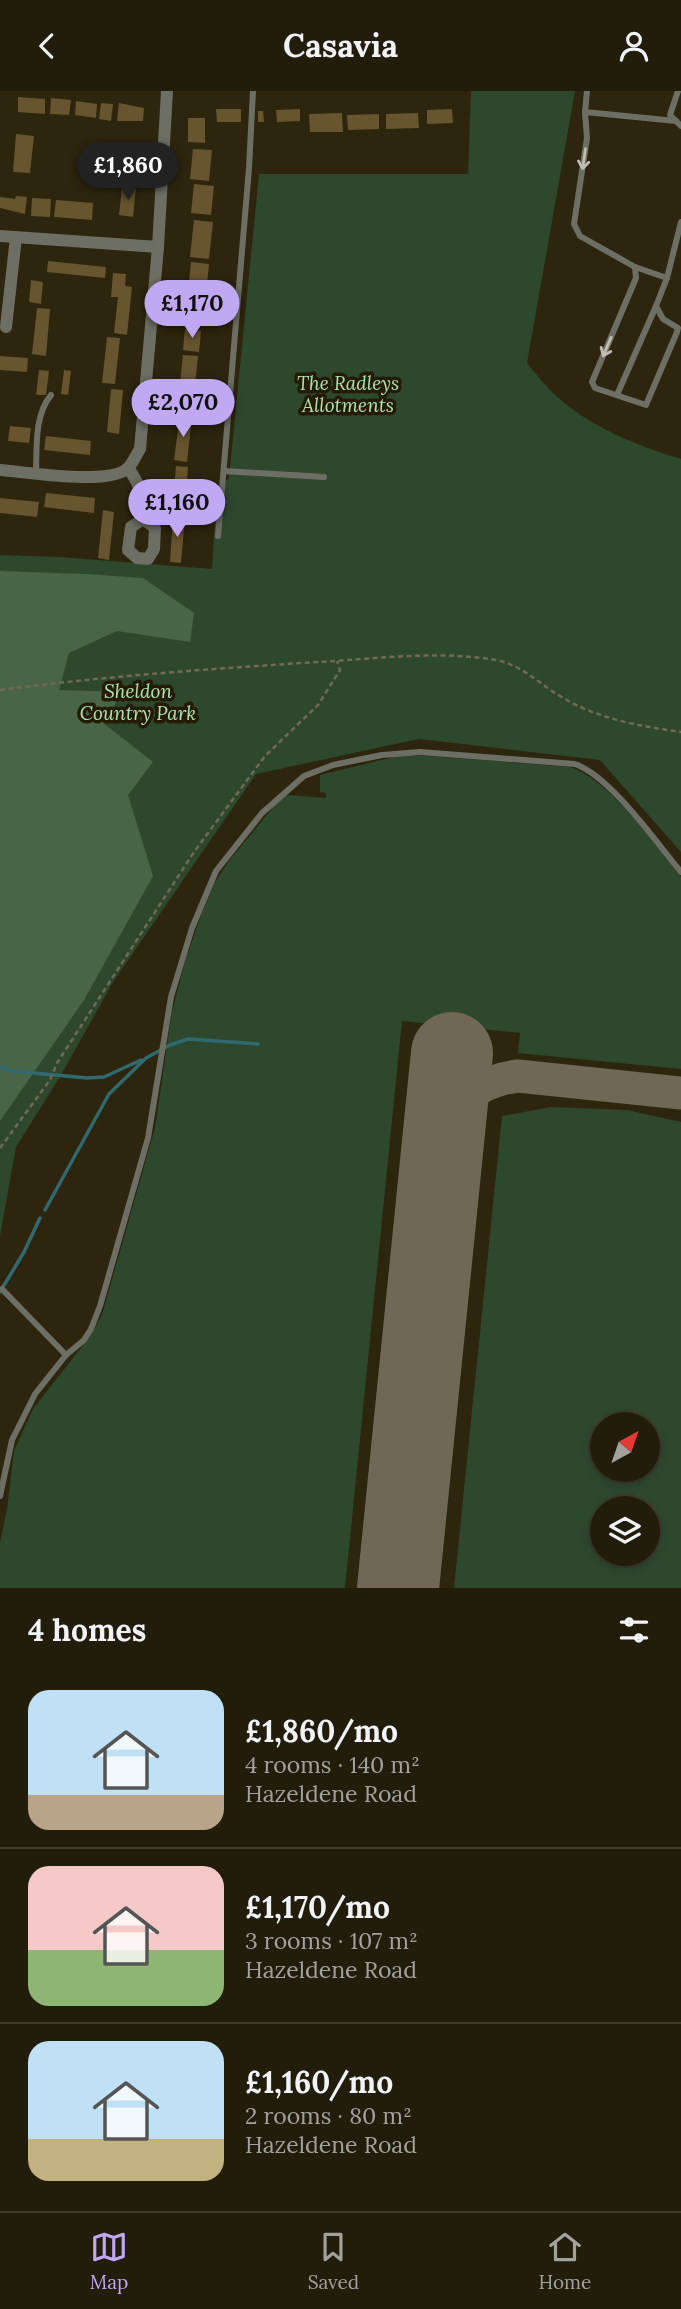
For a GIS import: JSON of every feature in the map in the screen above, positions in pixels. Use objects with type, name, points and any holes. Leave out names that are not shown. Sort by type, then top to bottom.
[{"type":"street","points":[[0,470],[98,478],[114,475],[128,468],[140,449],[158,247],[167,91]]},
{"type":"street","points":[[0,236],[158,247]]},
{"type":"street","points":[[6,327],[16,237]]},
{"type":"street","points":[[128,468],[143,494],[143,519]]},
{"type":"lane","points":[[218,536],[248,182],[253,91]]},
{"type":"lane","points":[[587,91],[587,138],[574,224],[580,236],[635,267],[667,278]]},
{"type":"lane","points":[[678,91],[670,115],[678,124]]},
{"type":"lane","points":[[585,113],[678,124]]},
{"type":"lane","points":[[617,395],[667,278],[681,222]]},
{"type":"lane","points":[[635,267],[636,278],[592,382],[595,388],[646,405],[678,328],[663,319],[656,306]]},
{"type":"lane","points":[[36,473],[38,420],[43,405],[51,395]]},
{"type":"lane","points":[[224,471],[324,477]]},
{"type":"lane","points":[[0,1496],[12,1440],[35,1394],[66,1355],[83,1340],[91,1329],[100,1306],[148,1138],[171,997],[203,899],[216,871],[274,800],[304,776],[320,769],[349,761],[409,752],[575,764],[584,767],[604,782],[681,872]]},
{"type":"lane","points":[[2,1289],[66,1355]]},
{"type":"path","points":[[0,690],[136,675],[440,655],[496,660],[523,670],[561,697],[604,717],[681,732]]},
{"type":"path","points":[[0,1148],[50,1080],[57,1063],[194,852],[265,756],[318,705],[340,670],[337,661]]},
{"type":"green space","name":"Sheldon Country Park","points":[[471,91],[575,91],[527,363],[552,392],[580,415],[629,441],[681,459],[681,852],[600,760],[419,739],[256,774],[113,982],[61,1075],[16,1147],[0,1236],[0,555],[212,569],[217,489],[229,478],[259,174],[468,174]]},
{"type":"green space","points":[[0,571],[143,578],[194,613],[190,642],[117,631],[69,653],[59,690],[123,692],[103,723],[153,762],[128,795],[153,876],[84,1000],[0,1121]]},
{"type":"green space","points":[[398,756],[570,767],[600,785],[630,814],[681,877],[681,1069],[518,1053],[520,1033],[402,1021],[345,1588],[0,1588],[0,1543],[14,1451],[33,1409],[91,1335],[102,1315],[155,1128],[172,1012],[185,962],[214,884],[228,862],[281,798],[288,795],[326,798],[326,793],[320,792],[320,775]]},
{"type":"green space","points":[[551,1107],[627,1110],[681,1122],[681,1588],[454,1588],[502,1116]]},
{"type":"building","points":[[18,97],[45,99],[45,114],[18,112]]},
{"type":"building","points":[[51,98],[71,100],[69,115],[50,114]]},
{"type":"building","points":[[76,101],[97,104],[96,118],[75,115]]},
{"type":"building","points":[[101,103],[113,104],[111,121],[99,119]]},
{"type":"building","points":[[119,103],[144,108],[143,121],[117,121]]},
{"type":"building","points":[[216,109],[241,109],[241,122],[217,122]]},
{"type":"building","points":[[300,109],[300,121],[277,122],[276,110]]},
{"type":"building","points":[[452,109],[453,123],[427,124],[427,110]]},
{"type":"building","points":[[258,111],[263,111],[264,122],[258,122]]},
{"type":"building","points":[[342,113],[343,132],[310,132],[309,114]]},
{"type":"building","points":[[418,113],[419,128],[386,129],[386,114]]},
{"type":"building","points":[[379,114],[379,129],[348,130],[347,115]]},
{"type":"building","points":[[188,118],[205,118],[205,143],[188,142]]},
{"type":"building","points":[[16,134],[34,136],[30,173],[13,172]]},
{"type":"building","points":[[128,147],[141,148],[139,173],[126,172]]},
{"type":"building","points":[[193,149],[212,150],[209,181],[190,179]]},
{"type":"building","points":[[194,184],[214,186],[211,215],[191,213]]},
{"type":"building","points":[[122,187],[136,188],[133,217],[119,215]]},
{"type":"building","points":[[16,196],[27,197],[25,214],[0,208],[0,197],[15,199]]},
{"type":"building","points":[[32,198],[51,199],[50,217],[31,216]]},
{"type":"building","points":[[56,200],[93,203],[92,220],[54,217]]},
{"type":"building","points":[[194,220],[213,222],[209,259],[190,257]]},
{"type":"building","points":[[48,261],[106,267],[105,278],[47,272]]},
{"type":"building","points":[[191,262],[209,264],[206,295],[188,293]]},
{"type":"building","points":[[113,273],[126,274],[125,286],[132,287],[127,335],[114,333],[118,297],[111,297]]},
{"type":"building","points":[[31,280],[43,282],[41,304],[29,302]]},
{"type":"building","points":[[187,298],[201,300],[198,324],[185,323]]},
{"type":"building","points":[[37,308],[50,309],[46,356],[32,354]]},
{"type":"building","points":[[185,329],[201,331],[199,352],[183,350]]},
{"type":"building","points":[[107,337],[120,338],[115,384],[102,383]]},
{"type":"building","points":[[183,355],[198,356],[195,385],[180,383]]},
{"type":"building","points":[[0,356],[28,358],[27,372],[0,370]]},
{"type":"building","points":[[39,370],[49,371],[46,395],[36,395]]},
{"type":"building","points":[[64,370],[71,371],[68,395],[61,394]]},
{"type":"building","points":[[170,386],[182,388],[180,410],[168,408]]},
{"type":"building","points":[[111,389],[123,390],[119,434],[107,432]]},
{"type":"building","points":[[180,415],[192,416],[187,462],[174,460]]},
{"type":"building","points":[[10,426],[31,428],[29,443],[8,441]]},
{"type":"building","points":[[46,436],[91,441],[90,455],[44,450]]},
{"type":"building","points":[[176,466],[188,467],[185,511],[172,510]]},
{"type":"building","points":[[46,493],[95,498],[94,513],[44,507]]},
{"type":"building","points":[[0,498],[39,502],[37,517],[0,513]]},
{"type":"building","points":[[103,510],[114,512],[109,560],[98,558]]},
{"type":"building","points":[[173,516],[185,517],[181,563],[170,562]]},
{"type":"waterway","points":[[45,1210],[109,1094],[146,1058],[188,1039],[258,1044]]},
{"type":"waterway","points":[[0,1067],[12,1071],[87,1078],[104,1077],[141,1060]]},
{"type":"waterway","points":[[0,1292],[40,1218]]},
{"type":"taxiway","points":[[445,1129],[457,1108],[474,1092],[494,1081],[518,1076],[681,1093]]},
{"type":"runway","points":[[398,1588],[452,1053]]},
{"type":"park label","name":"The Radleys Allotments","points":[[348,394]]}]
